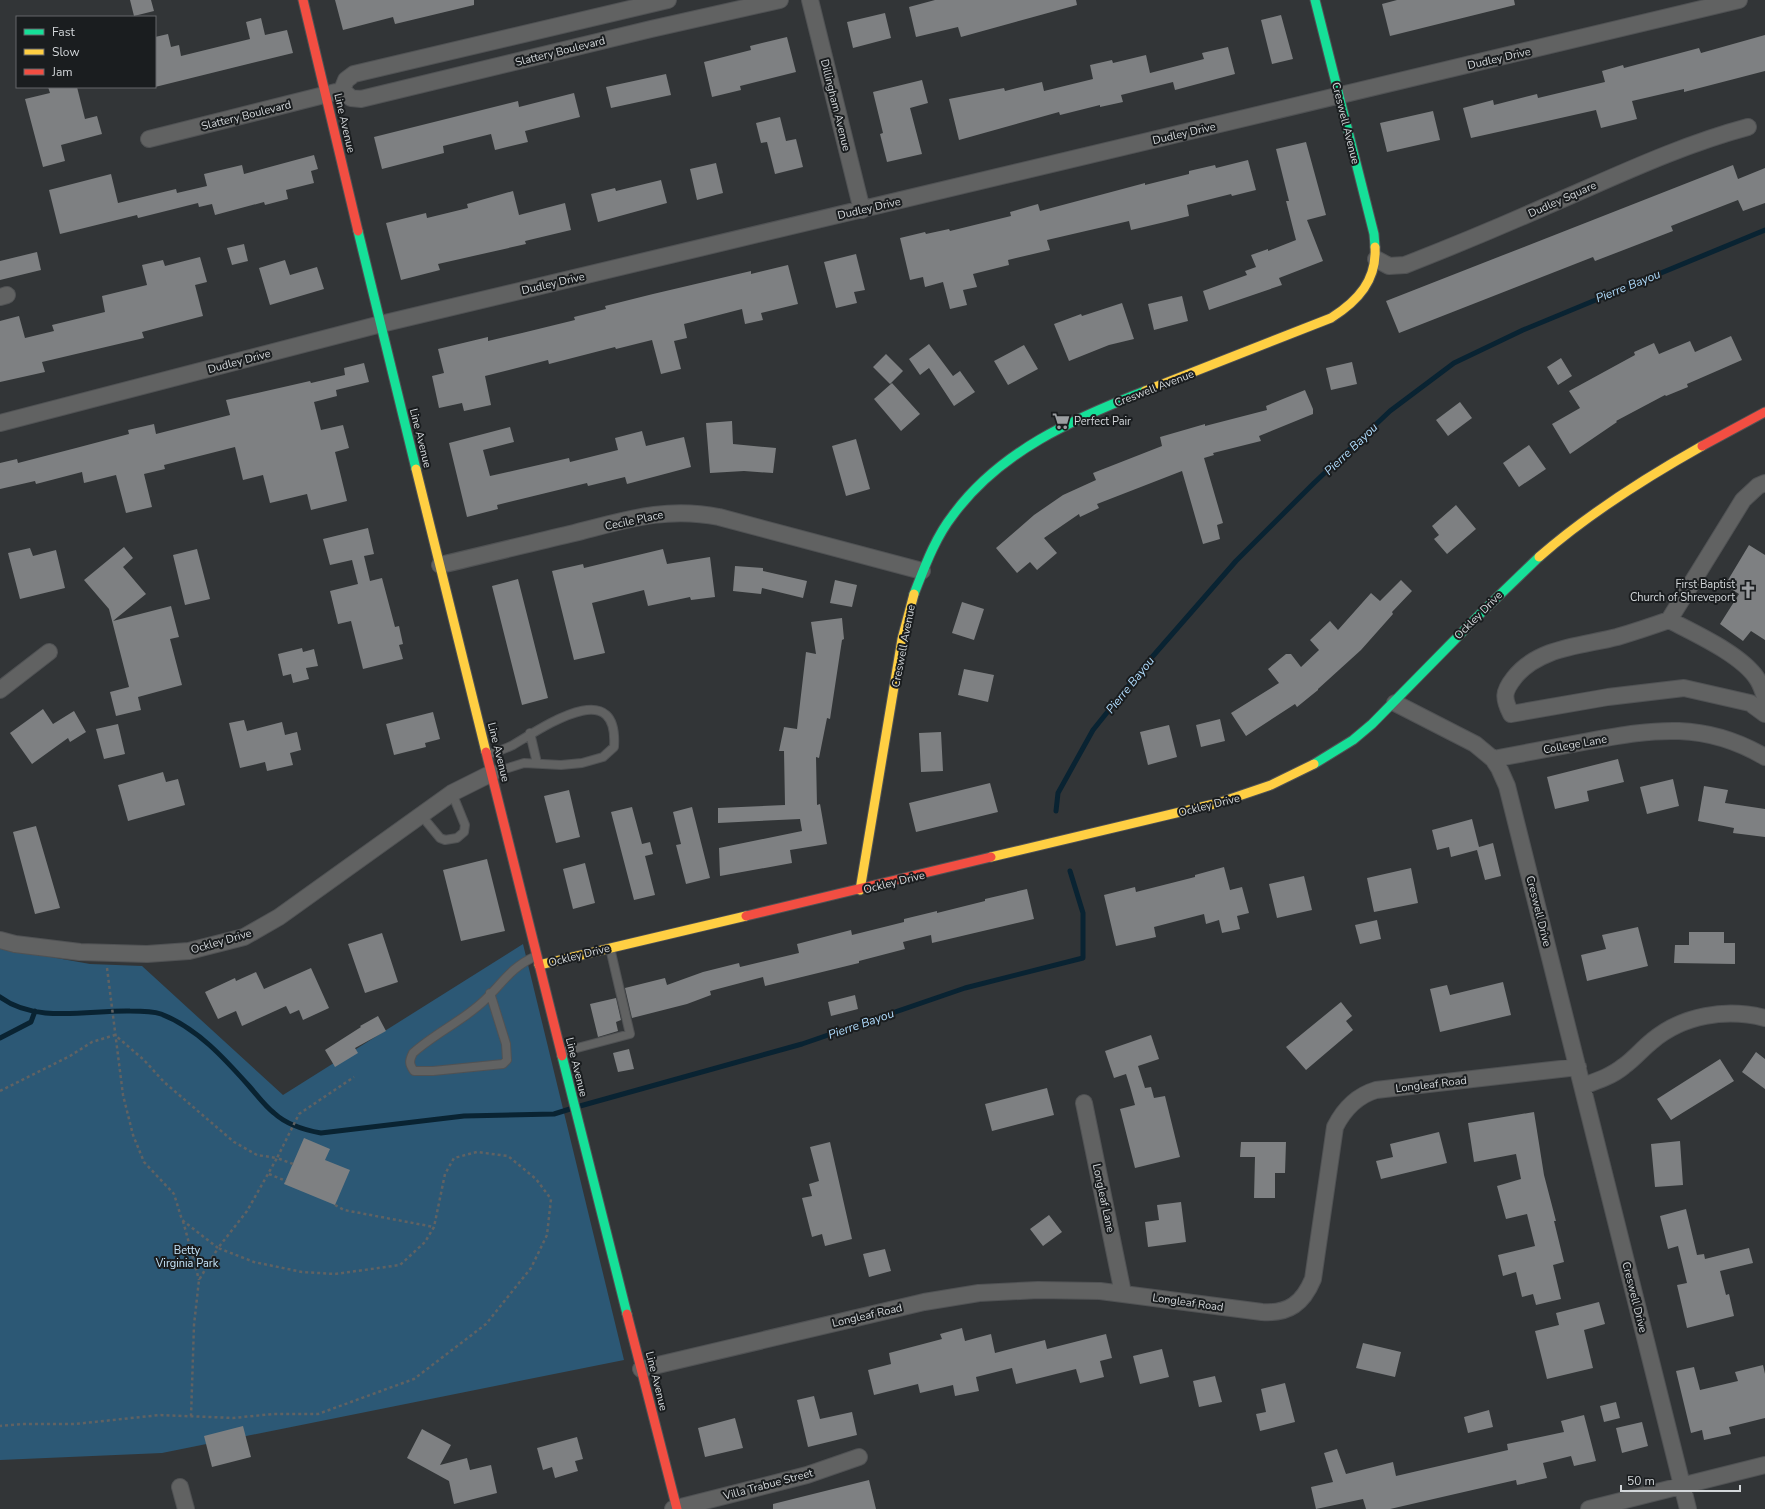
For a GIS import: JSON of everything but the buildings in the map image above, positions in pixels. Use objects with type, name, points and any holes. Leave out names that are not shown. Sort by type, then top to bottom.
[{"type":"street","name":"Line Avenue","points":[[303,0],[440,565],[676,1509]]},
{"type":"street","points":[[342,90],[346,80],[354,74],[668,0]]},
{"type":"street","name":"Slattery Boulevard","points":[[150,139],[342,90],[351,98],[361,99],[650,29],[780,0]]},
{"type":"street","name":"Dillingham Avenue","points":[[810,0],[862,210]]},
{"type":"street","name":"Creswell Avenue","points":[[860,890],[906,622],[922,571],[933,547],[954,513],[980,483],[1001,464],[1021,449],[1055,429],[1085,415],[1331,318],[1348,308],[1363,294],[1372,276],[1376,260],[1374,234],[1315,0]]},
{"type":"street","name":"Dudley Drive","points":[[0,423],[381,324],[1739,0]]},
{"type":"street","name":"Dudley Square","points":[[1376,260],[1389,266],[1405,265],[1541,209],[1617,175],[1719,135],[1748,127]]},
{"type":"street","name":"Ockley Drive","points":[[539,965],[860,890],[1245,795],[1288,778],[1329,756],[1354,739],[1395,703],[1494,598],[1547,551],[1609,503],[1650,476],[1730,430],[1765,412]]},
{"type":"street","points":[[1765,483],[1758,486],[1743,500],[1669,620],[1617,637],[1566,647],[1540,658],[1522,668],[1506,688],[1505,702],[1510,714],[1608,697],[1684,688],[1750,703],[1765,714]]},
{"type":"street","name":"Cecile Place","points":[[440,565],[629,520],[672,512],[719,517],[922,571]]},
{"type":"street","points":[[1669,620],[1707,640],[1743,663],[1758,679],[1765,697]]},
{"type":"street","points":[[0,690],[50,652]]},
{"type":"street","points":[[1395,703],[1475,744],[1493,759]]},
{"type":"street","name":"College Lane","points":[[1493,759],[1628,734],[1668,730],[1702,733],[1728,739],[1763,752]]},
{"type":"street","name":"Creswell Drive","points":[[1493,759],[1507,786],[1578,1067]]},
{"type":"street","name":"Ockley Drive","points":[[0,940],[22,945],[80,952],[147,954],[189,951],[244,937],[279,918],[452,793],[492,773]]},
{"type":"street","points":[[1578,1067],[1583,1086],[1615,1073],[1652,1041],[1675,1026],[1688,1021],[1727,1013],[1765,1018]]},
{"type":"street","name":"Longleaf Road","points":[[641,1368],[924,1302],[979,1293],[1038,1290],[1100,1291],[1262,1312],[1281,1312],[1296,1305],[1307,1293],[1313,1278],[1335,1127],[1341,1115],[1352,1102],[1376,1090],[1578,1067]]},
{"type":"street","name":"Creswell Drive","points":[[1583,1086],[1688,1509]]},
{"type":"street","name":"Longleaf Lane","points":[[1084,1103],[1123,1293]]},
{"type":"street","name":"Villa Trabue Street","points":[[676,1509],[806,1475],[859,1457]]},
{"type":"street","points":[[1588,1509],[1765,1465]]},
{"type":"street","points":[[180,1487],[186,1509]]},
{"type":"lane","points":[[487,755],[512,745],[557,718],[584,711],[604,712],[611,720],[615,731],[614,747],[603,757],[582,763],[561,766],[537,762],[524,763],[492,773]]},
{"type":"lane","points":[[530,733],[537,762]]},
{"type":"lane","points":[[421,815],[440,838],[445,840],[457,838],[464,832],[465,825],[452,793]]},
{"type":"lane","points":[[561,1052],[630,1034],[610,948]]},
{"type":"lane","points":[[490,993],[506,1044],[507,1060],[503,1064],[427,1072],[414,1071],[410,1066],[409,1060],[412,1053],[478,1006],[490,993],[517,966],[537,956]]},
{"type":"path","points":[[105,953],[123,1095],[133,1135],[144,1162],[174,1194],[199,1280],[194,1325],[191,1417]]},
{"type":"path","points":[[0,1092],[70,1056],[92,1042],[115,1035]]},
{"type":"path","points":[[115,1035],[144,1060],[168,1086],[234,1142],[257,1155],[277,1158],[293,1164]]},
{"type":"path","points":[[199,1280],[218,1248],[247,1211],[269,1174],[299,1114],[354,1077]]},
{"type":"path","points":[[0,1426],[23,1424],[75,1424],[160,1415],[233,1418],[273,1414],[318,1414],[414,1379],[486,1324],[531,1268],[547,1235],[551,1199],[536,1179],[508,1156],[477,1152],[454,1158],[445,1174],[434,1227],[425,1242],[400,1265],[335,1274],[287,1270],[254,1262],[218,1248],[182,1220]]},
{"type":"path","points":[[269,1174],[286,1181]]},
{"type":"path","points":[[335,1205],[344,1210],[434,1227]]},
{"type":"green space","name":"Betty Virginia Park","points":[[523,944],[624,1360],[162,1453],[0,1460],[0,948],[90,964],[142,966],[283,1095]]},
{"type":"waterway","name":"Pierre Bayou","points":[[1056,811],[1058,793],[1093,730],[1146,664],[1236,561],[1314,483],[1390,411],[1454,363],[1523,330],[1765,230]]},
{"type":"waterway","name":"Pierre Bayou","points":[[580,1106],[802,1044],[965,988],[1083,958],[1083,913],[1070,871]]},
{"type":"waterway","points":[[0,997],[14,1005],[46,1013],[63,1014],[134,1011],[161,1014],[186,1027],[209,1045],[230,1065],[267,1107],[284,1121],[302,1129],[315,1132],[321,1133],[464,1116],[554,1114],[570,1109]]},
{"type":"waterway","points":[[0,1038],[31,1022],[35,1011]]},
{"type":"traffic: fast","points":[[1315,0],[1374,234],[1375,247]]},
{"type":"traffic: fast","points":[[358,231],[416,469]]},
{"type":"traffic: fast","points":[[914,594],[941,533],[953,515],[972,492],[993,473],[1015,455],[1065,426],[1091,413],[1145,391]]},
{"type":"traffic: fast","points":[[1314,764],[1353,740],[1372,724],[1484,610],[1539,557]]},
{"type":"traffic: fast","points":[[562,1056],[627,1314]]},
{"type":"traffic: slow","points":[[1145,391],[1331,318],[1350,304],[1364,288],[1373,270],[1375,247]]},
{"type":"traffic: slow","points":[[1539,557],[1597,511],[1659,471],[1702,446]]},
{"type":"traffic: slow","points":[[416,469],[486,752]]},
{"type":"traffic: slow","points":[[860,890],[902,639],[914,594]]},
{"type":"traffic: slow","points":[[991,857],[1218,803],[1271,785],[1314,764]]},
{"type":"traffic: slow","points":[[539,965],[746,916]]},
{"type":"traffic: jam","points":[[303,0],[358,231]]},
{"type":"traffic: jam","points":[[1702,446],[1765,412]]},
{"type":"traffic: jam","points":[[486,752],[562,1056]]},
{"type":"traffic: jam","points":[[746,916],[991,857]]},
{"type":"traffic: jam","points":[[627,1314],[677,1509]]},
{"type":"place","name":"Perfect Pair","points":[[1061,421]]},
{"type":"place","name":"First Baptist Church of Shreveport","points":[[1748,590]]}]
